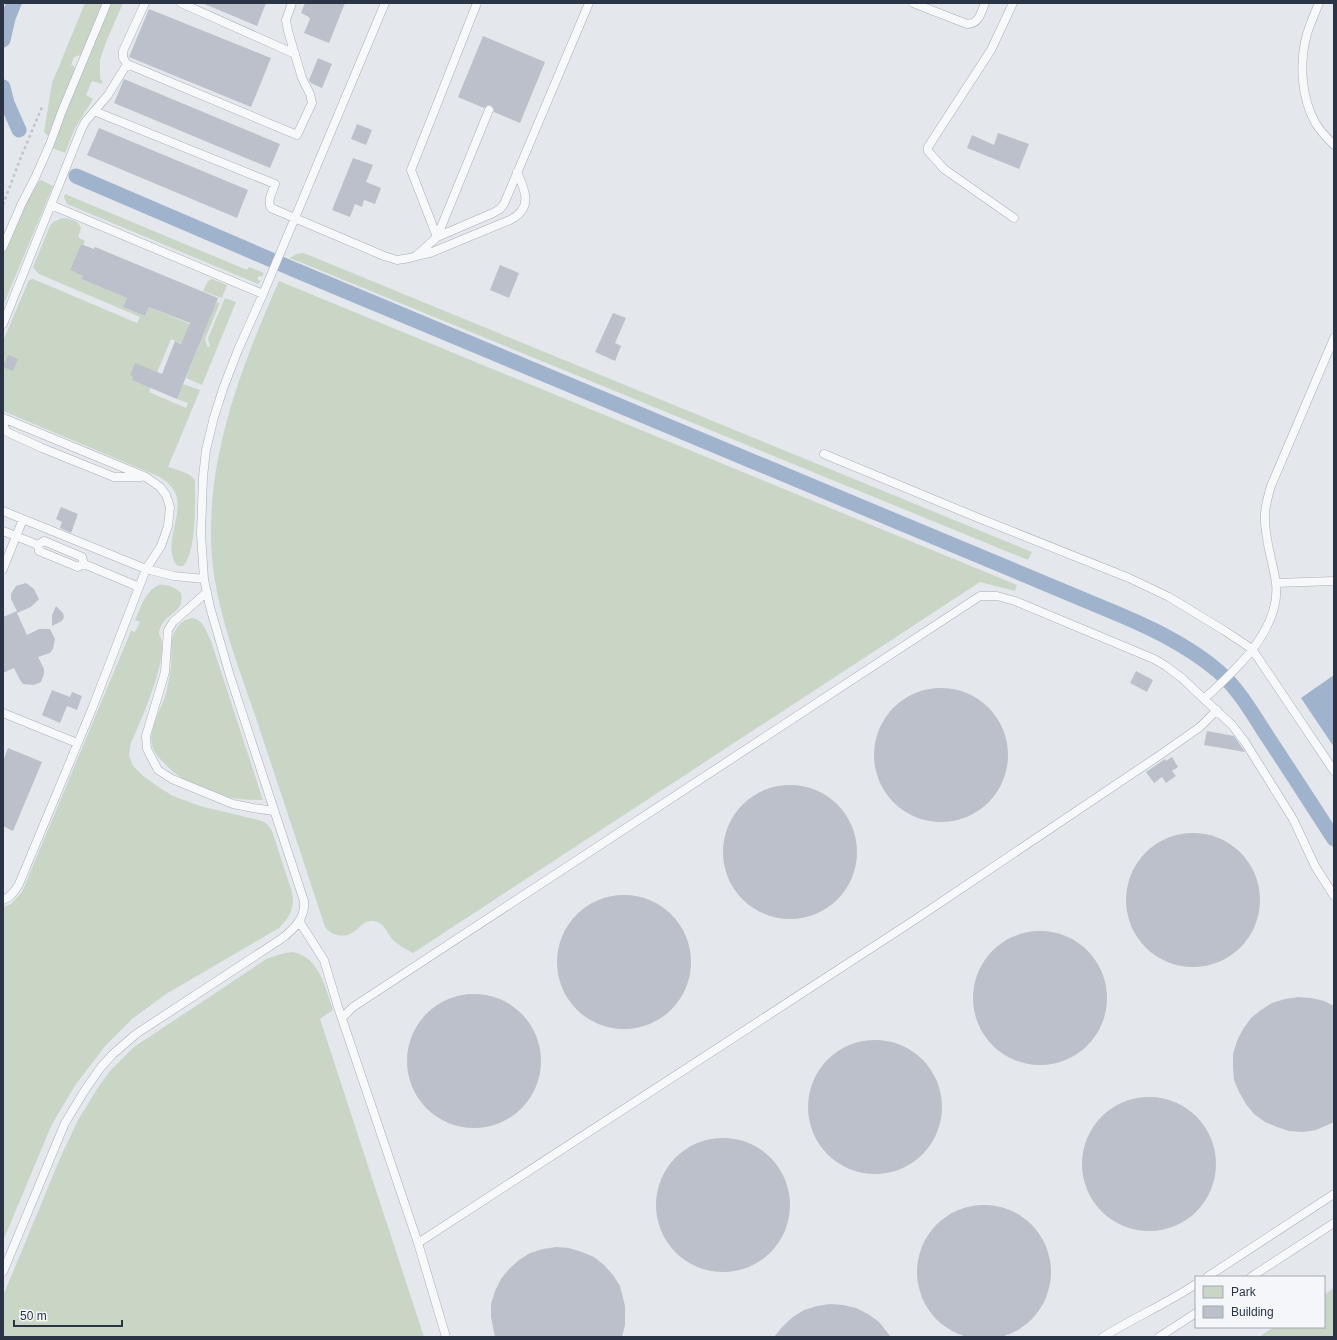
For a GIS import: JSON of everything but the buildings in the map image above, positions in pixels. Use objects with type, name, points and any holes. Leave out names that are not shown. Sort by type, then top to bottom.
[{"type":"lane","points":[[3,247],[22,202],[35,178],[50,144],[62,111],[107,3]]},
{"type":"lane","points":[[145,3],[123,51],[123,58],[127,64],[297,135],[312,103],[310,94],[302,78],[288,31],[286,20],[292,3]]},
{"type":"lane","points":[[181,3],[295,54]]},
{"type":"lane","points":[[3,1272],[65,1123],[101,1067],[113,1054],[136,1034],[281,940],[295,928],[305,906],[230,676],[210,607],[204,579],[201,534],[203,477],[206,450],[214,417],[224,386],[385,3]]},
{"type":"lane","points":[[437,237],[411,170],[477,3]]},
{"type":"lane","points":[[416,256],[437,237],[500,209],[504,204],[588,3]]},
{"type":"lane","points":[[913,3],[967,24],[972,24],[979,20],[985,3]]},
{"type":"lane","points":[[1013,3],[991,50],[928,147],[928,151],[944,169],[1014,218]]},
{"type":"lane","points":[[1319,3],[1307,34],[1303,55],[1305,94],[1317,125],[1334,145]]},
{"type":"lane","points":[[3,324],[85,122],[108,95],[127,64]]},
{"type":"lane","points":[[437,237],[488,110]]},
{"type":"lane","points":[[94,111],[275,184],[268,202],[271,208],[393,259],[404,260],[430,253],[510,220],[520,213],[524,208],[526,196],[517,172]]},
{"type":"lane","points":[[51,205],[263,294]]},
{"type":"lane","points":[[1204,698],[1239,664],[1252,649],[1271,620],[1276,602],[1276,583],[1266,534],[1266,504],[1272,486],[1334,338]]},
{"type":"lane","points":[[3,418],[146,477],[160,487],[166,495],[170,506],[168,526],[161,546],[146,569],[92,709],[19,884],[15,892],[3,900]]},
{"type":"lane","points":[[3,425],[7,432],[114,477],[146,477]]},
{"type":"lane","points":[[824,454],[1129,578],[1169,597],[1252,649],[1334,771]]},
{"type":"lane","points":[[3,511],[146,569],[174,576],[204,579]]},
{"type":"lane","points":[[3,569],[23,520]]},
{"type":"lane","points":[[3,531],[38,545],[39,551],[78,567],[84,564],[140,587]]},
{"type":"lane","points":[[1276,583],[1334,581]]},
{"type":"lane","points":[[207,592],[173,622],[168,630],[165,672],[146,736],[147,749],[158,770],[172,779],[233,804],[274,811]]},
{"type":"lane","points":[[342,1018],[353,1007],[980,596],[997,596],[1015,601],[1139,652],[1166,666],[1204,698],[1232,725],[1245,742],[1293,819],[1315,866],[1334,896]]},
{"type":"lane","points":[[418,1243],[922,914],[1160,755],[1200,727],[1216,710]]},
{"type":"lane","points":[[3,712],[77,743]]},
{"type":"lane","points":[[298,921],[324,960],[342,1018],[418,1243],[446,1337]]},
{"type":"lane","points":[[1209,1276],[1334,1194]]},
{"type":"lane","points":[[1253,1276],[1334,1223]]},
{"type":"lane","points":[[1103,1337],[1129,1321],[1174,1299],[1195,1285]]},
{"type":"lane","points":[[1159,1337],[1195,1314]]},
{"type":"path","points":[[3,205],[42,107]]},
{"type":"green space","points":[[85,3],[103,3],[81,55],[74,57],[71,65],[74,66],[75,70],[48,136],[44,132],[52,83]]},
{"type":"green space","points":[[111,3],[123,3],[100,60],[100,79],[103,81],[102,84],[92,81],[86,95],[93,99],[75,128],[65,153],[52,148]]},
{"type":"green space","points":[[41,180],[53,186],[3,306],[3,254],[17,219]]},
{"type":"green space","points":[[65,194],[247,270],[249,267],[264,273],[262,277],[259,276],[257,279],[261,281],[258,284],[67,204],[64,197]]},
{"type":"green space","points":[[62,218],[71,219],[78,223],[81,228],[78,237],[85,241],[83,245],[81,244],[70,270],[83,276],[81,279],[127,298],[123,307],[145,316],[149,307],[190,324],[185,336],[216,302],[220,303],[205,339],[207,346],[210,347],[208,338],[225,298],[236,302],[202,385],[186,378],[199,345],[188,346],[171,339],[149,392],[186,408],[188,403],[177,399],[183,384],[200,390],[168,467],[186,473],[195,480],[193,538],[188,559],[183,566],[178,566],[174,560],[172,552],[173,534],[178,507],[173,489],[166,481],[160,477],[3,411],[3,341],[29,280],[33,279],[137,323],[140,317],[39,274],[33,267],[50,226],[53,222]]},
{"type":"green space","points":[[303,253],[1032,552],[1028,560],[290,258],[296,254]]},
{"type":"green space","points":[[212,279],[227,285],[222,298],[203,291],[208,281]]},
{"type":"green space","points":[[279,281],[1017,585],[1015,591],[980,582],[413,953],[394,941],[380,923],[373,921],[362,924],[355,931],[347,935],[343,936],[331,933],[325,927],[232,648],[219,600],[211,552],[213,495],[217,464],[224,432],[243,370]]},
{"type":"green space","points":[[159,585],[171,586],[176,589],[181,593],[182,600],[177,610],[164,621],[161,627],[159,634],[162,643],[158,671],[141,720],[131,743],[129,755],[133,766],[142,775],[173,796],[200,806],[262,821],[267,824],[272,831],[291,889],[293,905],[287,919],[279,928],[166,994],[132,1019],[106,1045],[76,1084],[52,1124],[3,1241],[3,907],[11,904],[22,892],[131,631],[135,632],[140,622],[135,620],[147,595]]},
{"type":"green space","points":[[192,618],[196,619],[202,624],[211,641],[263,800],[236,799],[210,793],[198,788],[176,774],[159,758],[153,748],[151,739],[152,733],[166,693],[170,676],[173,636],[181,623]]},
{"type":"green space","points":[[293,952],[310,960],[324,983],[333,1010],[320,1019],[424,1337],[3,1337],[3,1296],[61,1156],[78,1120],[110,1071],[134,1047],[268,958]]},
{"type":"green space","points":[[1334,1288],[1334,1337],[1259,1337],[1272,1328],[1325,1328],[1325,1294]]},
{"type":"water","points":[[1334,675],[1334,747],[1301,698]]},
{"type":"waterway","points":[[3,40],[8,18],[14,3]]},
{"type":"waterway","points":[[3,87],[7,103],[19,130]]},
{"type":"waterway","points":[[76,176],[295,270],[1150,628],[1178,643],[1205,661],[1226,678],[1233,686],[1252,712],[1334,839]]}]
